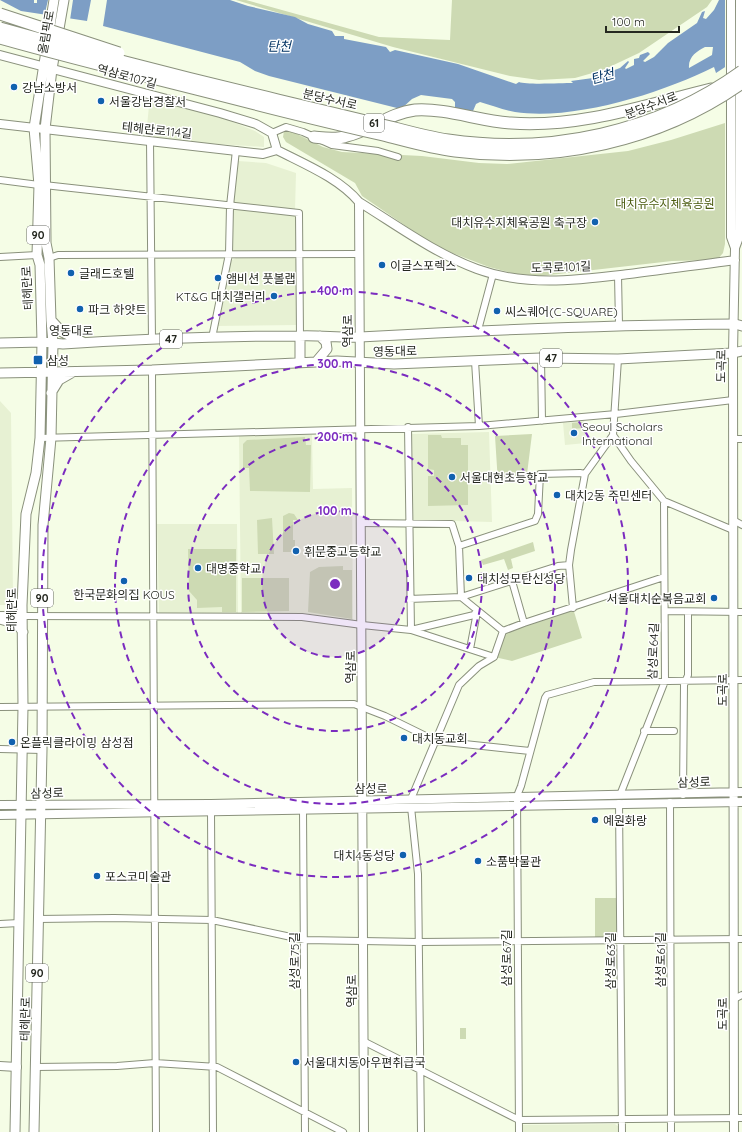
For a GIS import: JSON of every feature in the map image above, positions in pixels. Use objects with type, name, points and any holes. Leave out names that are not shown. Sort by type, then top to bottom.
[{"type":"highway","points":[[0,14],[149,63],[172,74]]},
{"type":"highway","points":[[0,20],[52,37],[99,55]]},
{"type":"highway","name":"분당수서로","points":[[0,28],[172,74],[428,136],[460,142],[504,144],[572,140],[627,128],[669,114],[718,87],[742,71]]},
{"type":"highway","name":"분당수서로","points":[[0,38],[80,60],[305,117],[429,146],[470,152],[519,154],[565,150],[588,147],[636,136],[698,110],[742,83]]},
{"type":"highway","points":[[314,138],[335,138],[348,136],[388,117],[415,110],[442,112],[512,123],[563,123],[591,118],[718,87]]},
{"type":"main road","name":"올림픽로","points":[[48,68],[45,54],[54,0]]},
{"type":"main road","name":"올림픽로","points":[[48,68],[54,57],[64,0]]},
{"type":"main road","name":"도곡로","points":[[731,0],[731,237],[735,248]]},
{"type":"main road","name":"도곡로","points":[[734,1132],[738,1118],[734,999],[738,939],[738,802],[733,792],[738,680],[738,612],[733,530],[733,400],[738,352],[734,260],[735,248],[739,237],[740,0]]},
{"type":"main road","name":"역삼로107길","points":[[0,55],[220,113],[256,124],[272,133]]},
{"type":"main road","name":"테헤란로","points":[[34,1132],[42,750],[43,525],[51,438],[53,343],[49,258],[46,243],[42,185],[34,128],[48,68]]},
{"type":"main road","name":"테헤란로","points":[[16,1132],[23,707],[22,616],[26,514],[36,473],[40,438],[42,342],[40,265],[37,255],[48,68]]},
{"type":"main road","name":"테헤란로114길","points":[[0,124],[263,154],[277,150]]},
{"type":"main road","points":[[272,133],[277,150],[352,193],[359,202]]},
{"type":"main road","name":"도곡로101길","points":[[359,202],[424,244],[448,257],[493,274],[530,281],[572,280],[734,260]]},
{"type":"main road","name":"역삼로","points":[[359,202],[364,1132]]},
{"type":"main road","points":[[358,218],[363,214],[375,212]]},
{"type":"main road","points":[[51,320],[62,332],[84,343]]},
{"type":"main road","name":"영동대로","points":[[0,343],[42,342],[62,344],[212,338],[300,336],[359,337],[478,330],[619,325],[738,325]]},
{"type":"main road","points":[[300,336],[300,362]]},
{"type":"main road","points":[[316,362],[327,349],[326,342],[320,336]]},
{"type":"main road","name":"영동대로","points":[[0,373],[152,370],[300,362],[359,363],[541,358],[618,358],[738,352]]},
{"type":"main road","points":[[51,393],[59,380],[76,371]]},
{"type":"main road","points":[[0,617],[22,616]]},
{"type":"main road","points":[[0,617],[16,624],[22,632]]},
{"type":"main road","name":"삼성로","points":[[0,815],[40,804],[154,804],[362,799],[411,803],[517,805],[742,792]]},
{"type":"main road","points":[[517,796],[517,805]]},
{"type":"main road","points":[[517,796],[517,805]]},
{"type":"main road","name":"삼성로","points":[[0,805],[40,814],[362,809],[411,803],[517,796],[670,802],[738,802]]},
{"type":"main road","points":[[0,1066],[17,1067]]},
{"type":"street","points":[[272,133],[286,127],[332,145],[371,150],[398,157]]},
{"type":"street","points":[[150,140],[152,340]]},
{"type":"street","points":[[212,338],[229,254],[230,206],[236,150]]},
{"type":"street","points":[[0,180],[299,213],[300,336]]},
{"type":"street","points":[[49,258],[58,255],[359,254]]},
{"type":"street","points":[[0,257],[37,255]]},
{"type":"street","points":[[478,330],[493,274]]},
{"type":"street","points":[[618,275],[619,325]]},
{"type":"street","points":[[541,358],[542,421]]},
{"type":"street","points":[[573,608],[569,565],[585,474],[614,435],[618,358]]},
{"type":"street","points":[[475,361],[479,426]]},
{"type":"street","points":[[152,370],[156,1132]]},
{"type":"street","points":[[40,438],[152,437],[479,426],[616,414],[733,400]]},
{"type":"street","points":[[408,428],[409,599],[411,630]]},
{"type":"street","points":[[614,435],[631,461],[664,501],[733,530]]},
{"type":"street","points":[[733,439],[742,439]]},
{"type":"street","points":[[459,546],[535,521],[538,514],[540,474],[585,474]]},
{"type":"street","name":"삼성로64길","points":[[619,799],[644,731],[665,681],[666,611],[664,577],[664,501]]},
{"type":"street","points":[[733,520],[742,525]]},
{"type":"street","points":[[361,523],[452,524],[459,546],[461,597],[503,631]]},
{"type":"street","points":[[409,599],[461,597],[558,566],[569,565]]},
{"type":"street","points":[[503,631],[573,608],[597,598],[664,577]]},
{"type":"street","points":[[512,581],[524,623]]},
{"type":"street","points":[[411,630],[474,615],[477,610]]},
{"type":"street","points":[[470,649],[477,610]]},
{"type":"street","points":[[666,611],[738,612]]},
{"type":"street","points":[[683,795],[684,685],[688,675],[688,612]]},
{"type":"street","points":[[22,616],[302,617],[411,630],[494,657]]},
{"type":"street","points":[[421,1132],[418,874],[411,803],[459,685],[479,666],[494,657],[503,631]]},
{"type":"street","points":[[517,796],[547,695],[594,682],[738,680]]},
{"type":"street","points":[[0,707],[354,704],[385,716],[436,741],[530,751]]},
{"type":"street","points":[[644,731],[674,731]]},
{"type":"street","points":[[0,750],[42,750]]},
{"type":"street","name":"삼성로63길","points":[[619,799],[622,1132]]},
{"type":"street","name":"삼성로61길","points":[[670,802],[672,1132]]},
{"type":"street","name":"삼성로67길","points":[[517,805],[519,1132]]},
{"type":"street","name":"삼성로75길","points":[[303,809],[306,1132]]},
{"type":"street","points":[[210,812],[213,1132]]},
{"type":"street","points":[[38,919],[212,920],[304,940],[419,942],[738,939]]},
{"type":"street","points":[[0,924],[19,923]]},
{"type":"street","points":[[734,999],[742,995]]},
{"type":"street","points":[[363,1041],[519,1120],[738,1118]]},
{"type":"street","points":[[36,1066],[117,1066],[155,1063],[217,1067],[343,1132]]},
{"type":"shaded area","points":[[150,96],[205,111],[255,131],[264,137],[264,147],[190,142],[146,136]]},
{"type":"shaded area","points":[[238,161],[266,163],[296,173],[295,211],[234,205],[233,202]]},
{"type":"shaded area","points":[[234,208],[295,214],[298,219],[298,250],[295,253],[233,252],[232,211]]},
{"type":"shaded area","points":[[236,258],[294,258],[297,260],[296,325],[216,326],[229,265],[232,260]]},
{"type":"shaded area","points":[[0,401],[11,413],[13,597],[10,605],[0,605]]},
{"type":"shaded area","name":"Seoul Scholars International","points":[[584,421],[586,443],[565,445],[563,423]]},
{"type":"shaded area","name":"서울대현초등학교","points":[[489,432],[492,522],[413,520],[412,434]]},
{"type":"shaded area","name":"휘문중고등학교","points":[[312,435],[313,489],[352,488],[353,621],[303,613],[241,613],[239,436]]},
{"type":"shaded area","name":"대명중학교","points":[[157,524],[237,524],[238,613],[159,614]]},
{"type":"shaded area","points":[[615,1124],[619,1127],[619,1132],[522,1132],[522,1125]]},
{"type":"green space","points":[[236,0],[246,0],[379,37],[450,40],[452,0],[712,0],[707,7],[639,53],[603,70],[575,78],[539,80],[510,76],[393,47]]},
{"type":"green space","name":"대치유수지체육공원","points":[[725,123],[725,244],[723,253],[717,260],[672,261],[541,276],[516,274],[489,267],[442,249],[362,196],[355,183],[286,142],[283,137],[284,131],[289,130],[323,147],[342,152],[422,156],[479,163],[507,164],[628,151],[671,140]]},
{"type":"green space","points":[[583,422],[584,428],[572,429],[572,423]]},
{"type":"green space","points":[[532,434],[526,482],[498,483],[495,436]]},
{"type":"green space","points":[[428,435],[441,435],[442,438],[461,438],[461,445],[468,445],[468,505],[428,506],[428,476],[434,476],[434,470],[428,469]]},
{"type":"green space","points":[[305,437],[306,445],[311,445],[310,492],[250,491],[249,468],[243,468],[243,444],[247,440]]},
{"type":"green space","points":[[289,513],[294,514],[298,520],[293,520],[293,540],[295,540],[295,552],[283,552],[283,516]]},
{"type":"green space","points":[[272,518],[274,554],[258,554],[257,520]]},
{"type":"green space","points":[[533,542],[535,551],[511,559],[513,568],[508,570],[504,559],[483,565],[481,560]]},
{"type":"green space","points":[[188,549],[236,549],[236,612],[222,612],[222,607],[197,608],[197,600],[189,591]]},
{"type":"green space","points":[[343,566],[343,570],[352,570],[352,619],[308,612],[310,572],[319,567]]},
{"type":"green space","points":[[242,578],[289,578],[289,611],[242,612]]},
{"type":"green space","points":[[572,605],[582,638],[512,661],[490,656],[501,627]]},
{"type":"green space","points":[[595,898],[618,898],[618,937],[595,937]]},
{"type":"green space","points":[[460,1028],[466,1028],[466,1039],[460,1039]]},
{"type":"water","points":[[0,0],[34,0],[34,3],[37,3],[37,0],[91,0],[87,21],[21,11]]},
{"type":"water","name":"탄천","points":[[107,0],[230,0],[248,6],[295,17],[308,24],[332,31],[335,36],[344,36],[344,39],[386,47],[390,52],[395,50],[458,64],[516,84],[519,82],[536,84],[573,83],[571,81],[593,78],[620,68],[628,61],[629,62],[625,68],[626,69],[634,65],[634,59],[639,58],[640,55],[648,52],[650,54],[643,61],[645,62],[654,57],[668,43],[697,23],[702,12],[705,11],[703,18],[706,19],[714,10],[719,0],[742,0],[742,56],[716,73],[714,67],[693,77],[644,95],[590,109],[538,114],[515,112],[480,102],[476,104],[473,111],[455,108],[455,102],[452,99],[421,95],[412,99],[401,109],[269,76],[255,71],[240,62],[103,26]],"holes":[[[705,47],[713,47],[712,55],[689,68],[690,61],[696,53]]]},
{"type":"pier","points":[[48,0],[73,0],[70,20],[44,17]]},
{"type":"pier","points":[[725,0],[742,0],[742,58],[725,70]]},
{"type":"place","name":"강남소방서","points":[[14,87]]},
{"type":"place","name":"서울강남경찰서","points":[[101,101]]},
{"type":"place","name":"대치유수지체육공원 축구장","points":[[595,222]]},
{"type":"place","name":"이글스포렉스","points":[[382,265]]},
{"type":"place","name":"글래드호텔","points":[[71,273]]},
{"type":"place","name":"앰비션 풋볼랩","points":[[218,278]]},
{"type":"place","name":"KT&G 대치갤러리","points":[[274,296]]},
{"type":"place","name":"파크 하얏트","points":[[80,309]]},
{"type":"place","name":"씨스퀘어(C-SQUARE)","points":[[497,311]]},
{"type":"place","name":"삼성","points":[[38,360]]},
{"type":"place","name":"Seoul Scholars International","points":[[574,433]]},
{"type":"place","name":"서울대현초등학교","points":[[452,477]]},
{"type":"place","name":"대치2동 주민센터","points":[[557,495]]},
{"type":"place","name":"휘문중고등학교","points":[[296,551]]},
{"type":"place","name":"대명중학교","points":[[198,568]]},
{"type":"place","name":"대치성모탄신성당","points":[[469,578]]},
{"type":"place","name":"한국문화의집 KOUS","points":[[124,581]]},
{"type":"place","name":"서울대치순복음교회","points":[[714,598]]},
{"type":"place","name":"대치동교회","points":[[404,738]]},
{"type":"place","name":"온플릭클라이밍 삼성점","points":[[12,742]]},
{"type":"place","name":"예원화랑","points":[[595,820]]},
{"type":"place","name":"대치4동성당","points":[[403,855]]},
{"type":"place","name":"소품박물관","points":[[478,861]]},
{"type":"place","name":"포스코미술관","points":[[97,876]]},
{"type":"place","name":"서울대치동아우편취급국","points":[[296,1062]]}]
